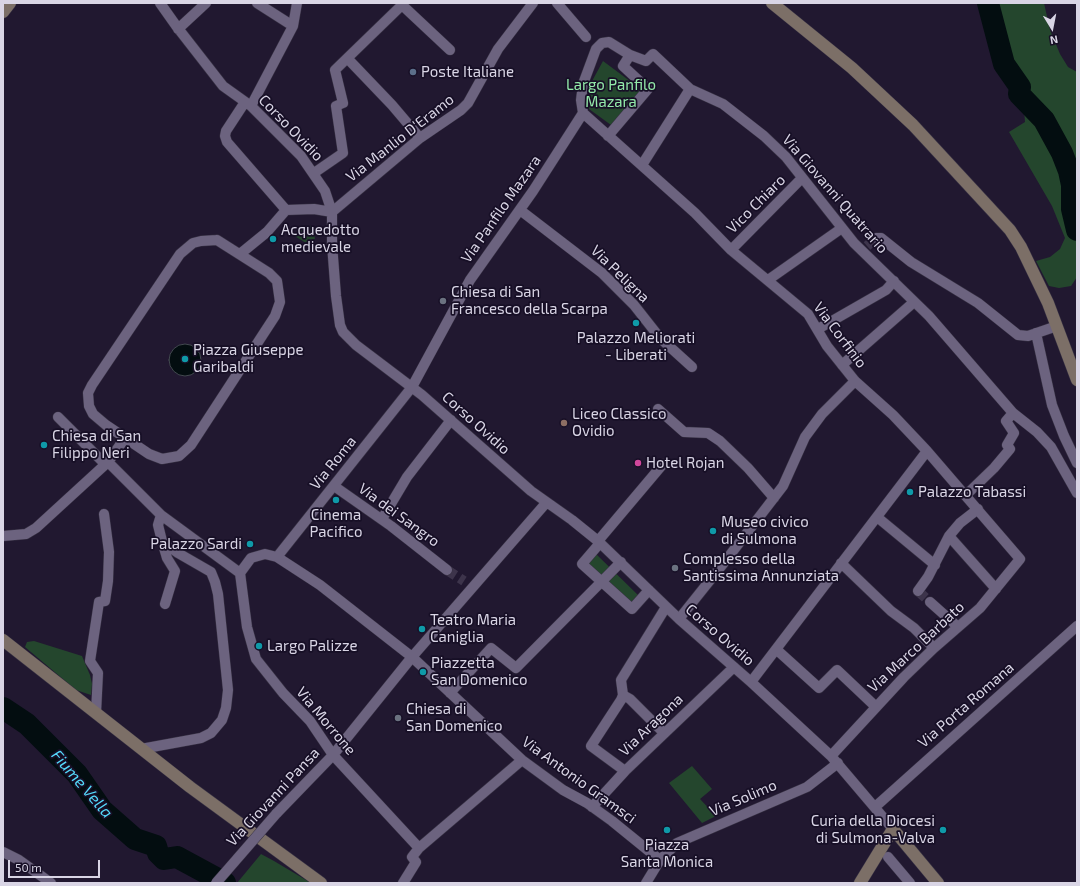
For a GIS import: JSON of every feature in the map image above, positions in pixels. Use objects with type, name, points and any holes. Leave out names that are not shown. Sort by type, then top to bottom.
[{"type":"street","points":[[3,12],[10,3]]},
{"type":"street","name":"Corso Ovidio","points":[[160,3],[178,29],[223,86],[248,104],[301,156],[314,173],[325,192],[332,212],[334,272],[340,324],[344,332],[356,345],[412,387],[451,420],[514,477],[599,542],[666,607],[751,682],[834,760],[892,828]]},
{"type":"street","points":[[178,29],[206,3]]},
{"type":"street","points":[[257,3],[293,26]]},
{"type":"street","points":[[286,210],[227,142],[225,136],[226,131],[248,104],[293,26],[297,7],[296,3]]},
{"type":"street","name":"Via Manlio D'Eramo","points":[[332,212],[420,138],[455,115],[468,103],[498,50],[533,3]]},
{"type":"street","points":[[557,3],[591,43],[609,42],[630,55],[623,66],[648,89],[608,136]]},
{"type":"street","points":[[772,3],[852,68],[913,125],[1002,221],[1021,247],[1057,326],[1077,380]]},
{"type":"street","points":[[314,173],[343,153],[336,106],[343,104],[335,70],[402,5],[450,50]]},
{"type":"street","points":[[583,113],[581,100],[591,43]]},
{"type":"street","name":"Via Giovanni Quatrario","points":[[630,55],[646,61],[653,54],[690,90],[729,108],[764,136],[786,157],[842,228],[864,248],[1014,413],[1037,432],[1051,447],[1077,493]]},
{"type":"street","points":[[348,59],[392,105],[420,138]]},
{"type":"street","points":[[642,165],[690,90]]},
{"type":"street","name":"Via Corfinio","points":[[583,113],[695,213],[731,250],[808,314],[818,328],[827,346],[855,381],[893,415],[927,451],[1020,559]]},
{"type":"street","name":"Via Panfilo Mazara","points":[[412,387],[470,280],[520,210],[583,113]]},
{"type":"street","name":"Vico Chiaro","points":[[731,250],[802,178]]},
{"type":"street","points":[[240,254],[267,232],[286,210],[314,209],[332,212]]},
{"type":"street","name":"Via Peligna","points":[[520,210],[602,273],[634,305],[660,338],[692,367]]},
{"type":"street","points":[[768,280],[842,228]]},
{"type":"street","points":[[876,238],[881,238],[911,262],[978,303],[1014,333],[1023,336],[1057,326]]},
{"type":"street","points":[[217,240],[240,254],[269,273],[277,281],[280,302],[275,316],[186,451],[171,459],[162,459],[149,454],[93,414],[88,400],[92,385],[185,248],[201,241],[217,240]]},
{"type":"street","points":[[818,328],[886,290],[894,281]]},
{"type":"street","points":[[842,365],[914,302]]},
{"type":"street","points":[[1036,333],[1052,404],[1064,436],[1077,463]]},
{"type":"street","points":[[679,619],[783,486],[805,437],[822,414],[855,381]]},
{"type":"street","name":"Via Roma","points":[[277,556],[412,387]]},
{"type":"street","points":[[658,409],[684,432],[708,433],[720,440],[748,468],[774,498]]},
{"type":"street","points":[[966,495],[994,468],[1010,449],[1007,445],[1014,433],[1006,421],[1014,413]]},
{"type":"street","points":[[58,417],[161,515],[240,573],[251,558],[265,554],[277,556]]},
{"type":"street","points":[[382,519],[407,477],[451,420]]},
{"type":"street","points":[[3,536],[26,534],[36,528],[107,463],[125,438]]},
{"type":"street","points":[[751,682],[777,650],[841,563],[927,451]]},
{"type":"street","points":[[649,590],[632,609],[582,564],[663,464]]},
{"type":"street","name":"Via dei Sangro","points":[[334,486],[382,519],[447,570]]},
{"type":"street","name":"Via Giovanni Pansa","points":[[216,883],[276,814],[333,755],[468,585],[546,502]]},
{"type":"street","points":[[918,591],[935,565],[949,536],[960,523],[978,509]]},
{"type":"street","points":[[96,714],[98,673],[90,661],[99,602],[105,601],[108,581],[109,552],[104,514]]},
{"type":"street","points":[[161,515],[158,525],[167,558],[175,571],[165,604]]},
{"type":"street","points":[[877,517],[935,565]]},
{"type":"street","points":[[949,536],[996,589]]},
{"type":"street","points":[[141,749],[201,738],[211,733],[222,720],[226,708],[228,690],[218,594],[211,572],[178,552],[162,540]]},
{"type":"street","name":"Via Antonio Gramsci","points":[[277,556],[343,602],[412,657],[522,760],[563,790],[592,807],[660,860]]},
{"type":"street","name":"Via Marco Barbato","points":[[834,760],[875,706],[996,589],[1020,559]]},
{"type":"street","points":[[450,693],[491,648],[516,668],[620,562]]},
{"type":"street","points":[[841,563],[891,611],[914,628],[934,648]]},
{"type":"street","name":"Via Morrone","points":[[240,573],[247,627],[256,659],[283,693],[310,721],[333,755],[419,848]]},
{"type":"street","points":[[930,602],[958,627]]},
{"type":"street","points":[[625,771],[591,746],[621,700],[621,680],[666,607]]},
{"type":"street","name":"Via Porta Romana","points":[[874,807],[1077,626]]},
{"type":"street","points":[[3,640],[141,749],[321,883]]},
{"type":"street","points":[[777,650],[819,688],[837,670],[875,706]]},
{"type":"street","name":"Via Aragona","points":[[592,807],[625,771],[734,667]]},
{"type":"street","points":[[622,695],[630,699],[664,733]]},
{"type":"street","points":[[403,883],[416,862],[412,857],[419,848],[522,760]]},
{"type":"street","name":"Via Solimo","points":[[646,883],[660,860],[677,843],[807,787],[834,760]]},
{"type":"street","points":[[860,883],[892,828],[938,883]]},
{"type":"street","points":[[3,852],[19,860],[51,883]]},
{"type":"street","points":[[888,857],[910,883]]},
{"type":"green space","points":[[982,3],[1044,3],[1050,30],[1060,54],[1068,67],[1077,72],[1077,277],[1071,286],[1059,288],[1049,286],[1036,261],[1050,257],[1060,249],[1065,238],[1052,206],[1009,132],[1025,122],[1024,109],[1005,79],[1000,67],[998,49]]},
{"type":"green space","name":"Largo Panfilo Mazara","points":[[603,61],[642,90],[611,125],[589,109],[591,83]]},
{"type":"green space","points":[[313,226],[315,239],[308,240],[306,243],[293,235],[302,227]]},
{"type":"green space","points":[[595,553],[640,597],[631,605],[586,564]]},
{"type":"green space","points":[[34,641],[82,656],[90,675],[92,684],[91,695],[76,690],[25,647],[27,642]]},
{"type":"green space","points":[[692,766],[712,789],[700,799],[716,816],[702,823],[669,783]]},
{"type":"green space","points":[[261,854],[274,861],[311,883],[237,883]]},
{"type":"shaded area","points":[[182,344],[188,344],[197,348],[201,360],[197,372],[188,376],[182,376],[173,372],[169,363],[169,357],[173,348]]},
{"type":"waterway","points":[[988,3],[1004,64],[1020,87],[1019,94],[1044,120],[1062,153],[1069,171],[1072,185],[1072,209],[1077,230]]},
{"type":"waterway","name":"Fiume Vella","points":[[3,708],[27,724],[77,774],[102,810],[135,839],[156,846],[158,853],[164,859],[177,857],[225,883]]},
{"type":"tunnel","points":[[867,246],[876,238]]},
{"type":"tunnel","points":[[447,570],[464,581]]},
{"type":"tunnel","points":[[918,591],[930,602]]},
{"type":"place","name":"Poste Italiane","points":[[413,72]]},
{"type":"place","name":"Acquedotto medievale","points":[[273,239]]},
{"type":"place","name":"Chiesa di San Francesco della Scarpa","points":[[443,301]]},
{"type":"place","name":"Palazzo Meliorati - Liberati","points":[[636,323]]},
{"type":"place","name":"Piazza Giuseppe Garibaldi","points":[[185,359]]},
{"type":"place","name":"Liceo Classico Ovidio","points":[[564,423]]},
{"type":"place","name":"Chiesa di San Filippo Neri","points":[[44,445]]},
{"type":"place","name":"Hotel Rojan","points":[[638,463]]},
{"type":"place","name":"Palazzo Tabassi","points":[[910,492]]},
{"type":"place","name":"Cinema Pacifico","points":[[336,500]]},
{"type":"place","name":"Museo civico di Sulmona","points":[[713,531]]},
{"type":"place","name":"Palazzo Sardi","points":[[250,544]]},
{"type":"place","name":"Complesso della Santissima Annunziata","points":[[675,568]]},
{"type":"place","name":"Teatro Maria Caniglia","points":[[422,629]]},
{"type":"place","name":"Largo Palizze","points":[[259,646]]},
{"type":"place","name":"Piazzetta San Domenico","points":[[423,672]]},
{"type":"place","name":"Chiesa di San Domenico","points":[[398,718]]},
{"type":"place","name":"Piazza Santa Monica","points":[[667,830]]},
{"type":"place","name":"Curia della Diocesi di Sulmona-Valva","points":[[943,830]]}]
